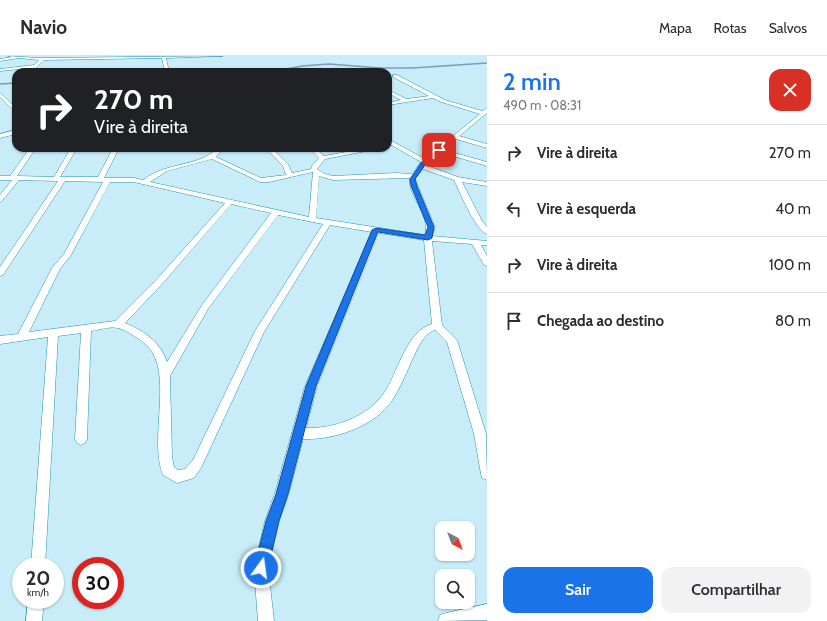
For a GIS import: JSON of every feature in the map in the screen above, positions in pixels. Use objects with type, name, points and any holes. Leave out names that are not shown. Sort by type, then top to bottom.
[{"type":"street","points":[[10,56],[19,58]]},
{"type":"street","points":[[0,60],[67,57],[221,56]]},
{"type":"street","points":[[164,57],[166,68]]},
{"type":"street","points":[[17,68],[34,66],[43,59]]},
{"type":"street","points":[[0,70],[12,69]]},
{"type":"street","points":[[396,76],[443,102],[485,111]]},
{"type":"street","points":[[392,93],[406,101]]},
{"type":"street","points":[[0,94],[12,107]]},
{"type":"street","points":[[392,103],[431,96]]},
{"type":"street","points":[[485,111],[439,150],[424,164],[412,179],[431,227],[428,238],[437,326],[452,340],[480,434],[487,474]]},
{"type":"street","points":[[0,136],[12,133]]},
{"type":"street","points":[[455,137],[487,146]]},
{"type":"street","points":[[392,146],[418,159],[424,164],[457,179],[487,184]]},
{"type":"street","points":[[439,150],[487,164]]},
{"type":"street","points":[[0,200],[30,152]]},
{"type":"street","points":[[0,273],[59,179],[72,152]]},
{"type":"street","points":[[22,336],[56,268],[66,255],[104,179],[114,152]]},
{"type":"street","points":[[145,182],[154,175],[165,170],[203,161],[212,157],[217,152]]},
{"type":"street","points":[[273,152],[286,165],[290,176]]},
{"type":"street","points":[[316,152],[323,158]]},
{"type":"street","points":[[312,220],[314,167],[323,158],[348,152]]},
{"type":"street","points":[[212,157],[260,180],[269,180],[315,171],[323,176],[332,178],[396,175],[414,176]]},
{"type":"street","points":[[0,178],[104,179],[145,182],[312,220],[428,238],[487,243]]},
{"type":"street","points":[[457,179],[479,222],[487,232]]},
{"type":"street","points":[[118,324],[160,281],[230,201]]},
{"type":"street","points":[[165,374],[205,307],[276,212]]},
{"type":"street","points":[[0,340],[118,324],[132,329],[154,346],[159,354],[165,374],[164,457],[168,471],[177,477],[189,474],[197,464],[260,331],[328,222]]},
{"type":"street","points":[[266,621],[261,568],[272,521],[311,386],[376,230]]},
{"type":"street","points":[[475,242],[487,263]]},
{"type":"street","points":[[298,433],[321,433],[336,429],[360,420],[378,409],[388,396],[420,336],[428,328],[437,326]]},
{"type":"street","points":[[81,439],[86,328]]},
{"type":"street","points":[[39,557],[53,333]]},
{"type":"street","points":[[34,621],[35,609]]},
{"type":"street","points":[[446,621],[487,612]]},
{"type":"waterway","points":[[392,68],[487,63]]},
{"type":"waterway","points":[[292,68],[329,64],[380,68]]},
{"type":"waterway","points":[[380,68],[392,68]]},
{"type":"waterway","points":[[0,84],[12,83]]},
{"type":"route","points":[[261,568],[272,521],[282,494],[311,386],[376,230],[428,238],[431,232],[431,227],[412,179],[423,164],[439,150]]}]
